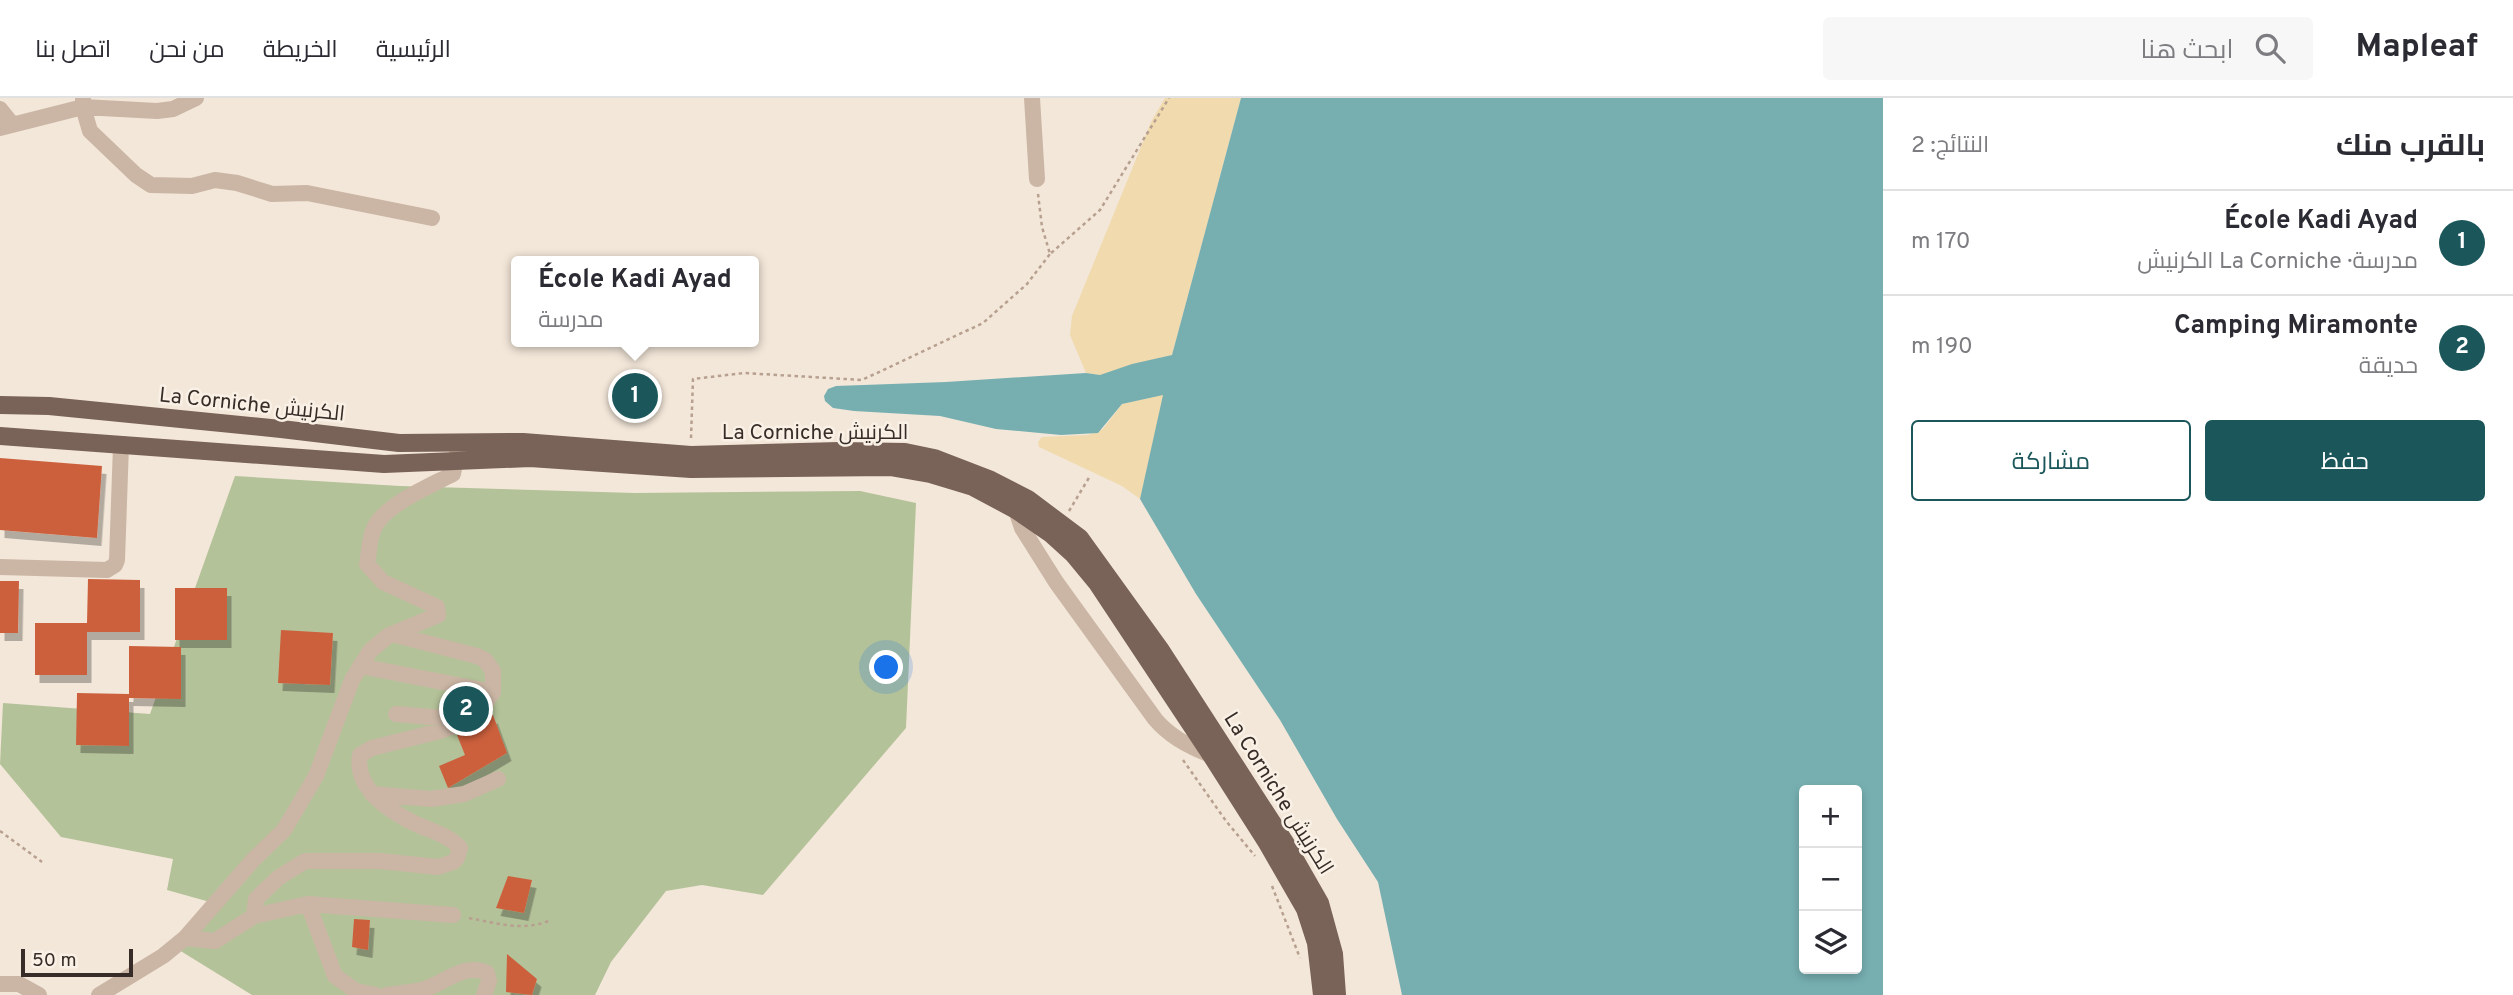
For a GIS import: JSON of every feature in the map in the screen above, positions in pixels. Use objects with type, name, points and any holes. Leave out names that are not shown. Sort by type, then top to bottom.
[{"type":"main road","name":"La Corniche الكرنيش","points":[[0,405],[49,406],[399,443],[458,452],[691,470],[890,467],[930,474],[973,487],[1016,510],[1051,534],[1073,554],[1097,583],[1211,755],[1305,909],[1315,943],[1322,995]]},
{"type":"main road","name":"La Corniche الكرنيش","points":[[0,436],[384,464],[533,442],[669,454],[905,452],[966,468],[1028,499],[1080,538],[1098,560],[1160,649],[1288,847],[1320,903],[1334,954],[1337,995]]},
{"type":"street","points":[[0,109],[6,126],[83,102],[157,111],[173,108],[196,98]]},
{"type":"street","points":[[1032,98],[1037,179]]},
{"type":"street","points":[[83,102],[90,131],[136,175],[151,185],[192,186],[215,180],[237,183],[272,194],[307,193],[432,218]]},
{"type":"street","points":[[0,567],[107,570],[114,565],[117,559],[121,445]]},
{"type":"street","points":[[99,995],[163,956],[185,937],[253,860],[284,830],[316,776],[352,680],[374,646],[392,634],[438,615],[437,607],[383,582],[367,564],[373,530],[382,516],[453,474],[458,452]]},
{"type":"street","points":[[1016,510],[1022,528],[1056,582],[1155,719],[1184,744],[1211,755]]},
{"type":"street","points":[[254,916],[256,899],[278,877],[305,861],[380,861],[430,867],[453,862],[457,858],[460,848],[454,842],[412,823],[384,806],[372,794],[363,782],[358,768],[360,755],[372,748],[473,720],[493,692],[493,671],[485,660],[477,656],[392,634]]},
{"type":"street","points":[[360,666],[493,692]]},
{"type":"street","points":[[396,714],[473,720]]},
{"type":"street","points":[[372,794],[431,799],[464,794],[498,779]]},
{"type":"street","points":[[185,937],[215,941],[254,916],[308,904],[453,915]]},
{"type":"street","points":[[308,904],[335,976],[356,991],[376,995]]},
{"type":"street","points":[[387,995],[426,989],[473,969],[487,973],[484,995]]},
{"type":"street","points":[[0,984],[19,984],[39,995]]},
{"type":"path","points":[[691,443],[693,379],[744,373],[862,380],[983,323],[1027,284],[1050,254],[1100,210],[1168,98]]},
{"type":"path","points":[[1037,179],[1042,227],[1050,254]]},
{"type":"path","points":[[1069,510],[1090,476]]},
{"type":"path","points":[[1182,759],[1219,813],[1254,856]]},
{"type":"path","points":[[0,831],[41,862]]},
{"type":"path","points":[[1271,884],[1301,961]]},
{"type":"path","points":[[453,915],[517,926],[538,926],[551,920]]},
{"type":"green space","points":[[235,476],[400,486],[635,493],[860,491],[916,503],[906,728],[763,895],[702,885],[666,891],[611,962],[595,995],[252,995],[179,950],[217,904],[167,890],[173,859],[61,837],[0,764],[3,703],[150,714]]},
{"type":"sand","points":[[1165,98],[1241,98],[1172,355],[1100,375],[1086,373],[1070,335],[1072,316],[1152,120]]},
{"type":"sand","points":[[1164,394],[1140,499],[1122,486],[1039,447],[1038,442],[1042,437],[1088,435],[1103,429],[1122,404]]},
{"type":"water","points":[[1241,98],[1883,98],[1883,995],[1402,995],[1378,882],[1337,819],[1280,720],[1196,594],[1140,499],[1163,395],[1122,404],[1098,433],[1061,435],[996,429],[940,416],[833,408],[825,401],[824,396],[828,389],[836,386],[1086,373],[1100,375],[1172,355]]},
{"type":"building","points":[[0,458],[102,466],[97,538],[0,530]]},
{"type":"building","points":[[88,579],[140,580],[140,632],[87,632],[87,675],[35,675],[35,623],[87,623]]},
{"type":"building","points":[[0,581],[19,581],[18,633],[0,633]]},
{"type":"building","points":[[175,588],[227,588],[227,640],[175,640]]},
{"type":"building","points":[[281,630],[333,633],[330,685],[278,683]]},
{"type":"building","points":[[129,646],[181,647],[181,699],[129,698],[129,746],[76,745],[77,693],[129,694]]},
{"type":"building","points":[[493,715],[507,753],[448,788],[439,766],[465,755],[457,735]]},
{"type":"building","points":[[508,876],[532,880],[524,913],[496,908]]},
{"type":"building","points":[[354,919],[370,920],[368,950],[352,947]]},
{"type":"building","points":[[507,954],[537,979],[532,995],[506,992]]},
{"type":"place","name":"École Kadi Ayad","points":[[635,396]]},
{"type":"place","name":"Camping Miramonte","points":[[466,709]]}]
